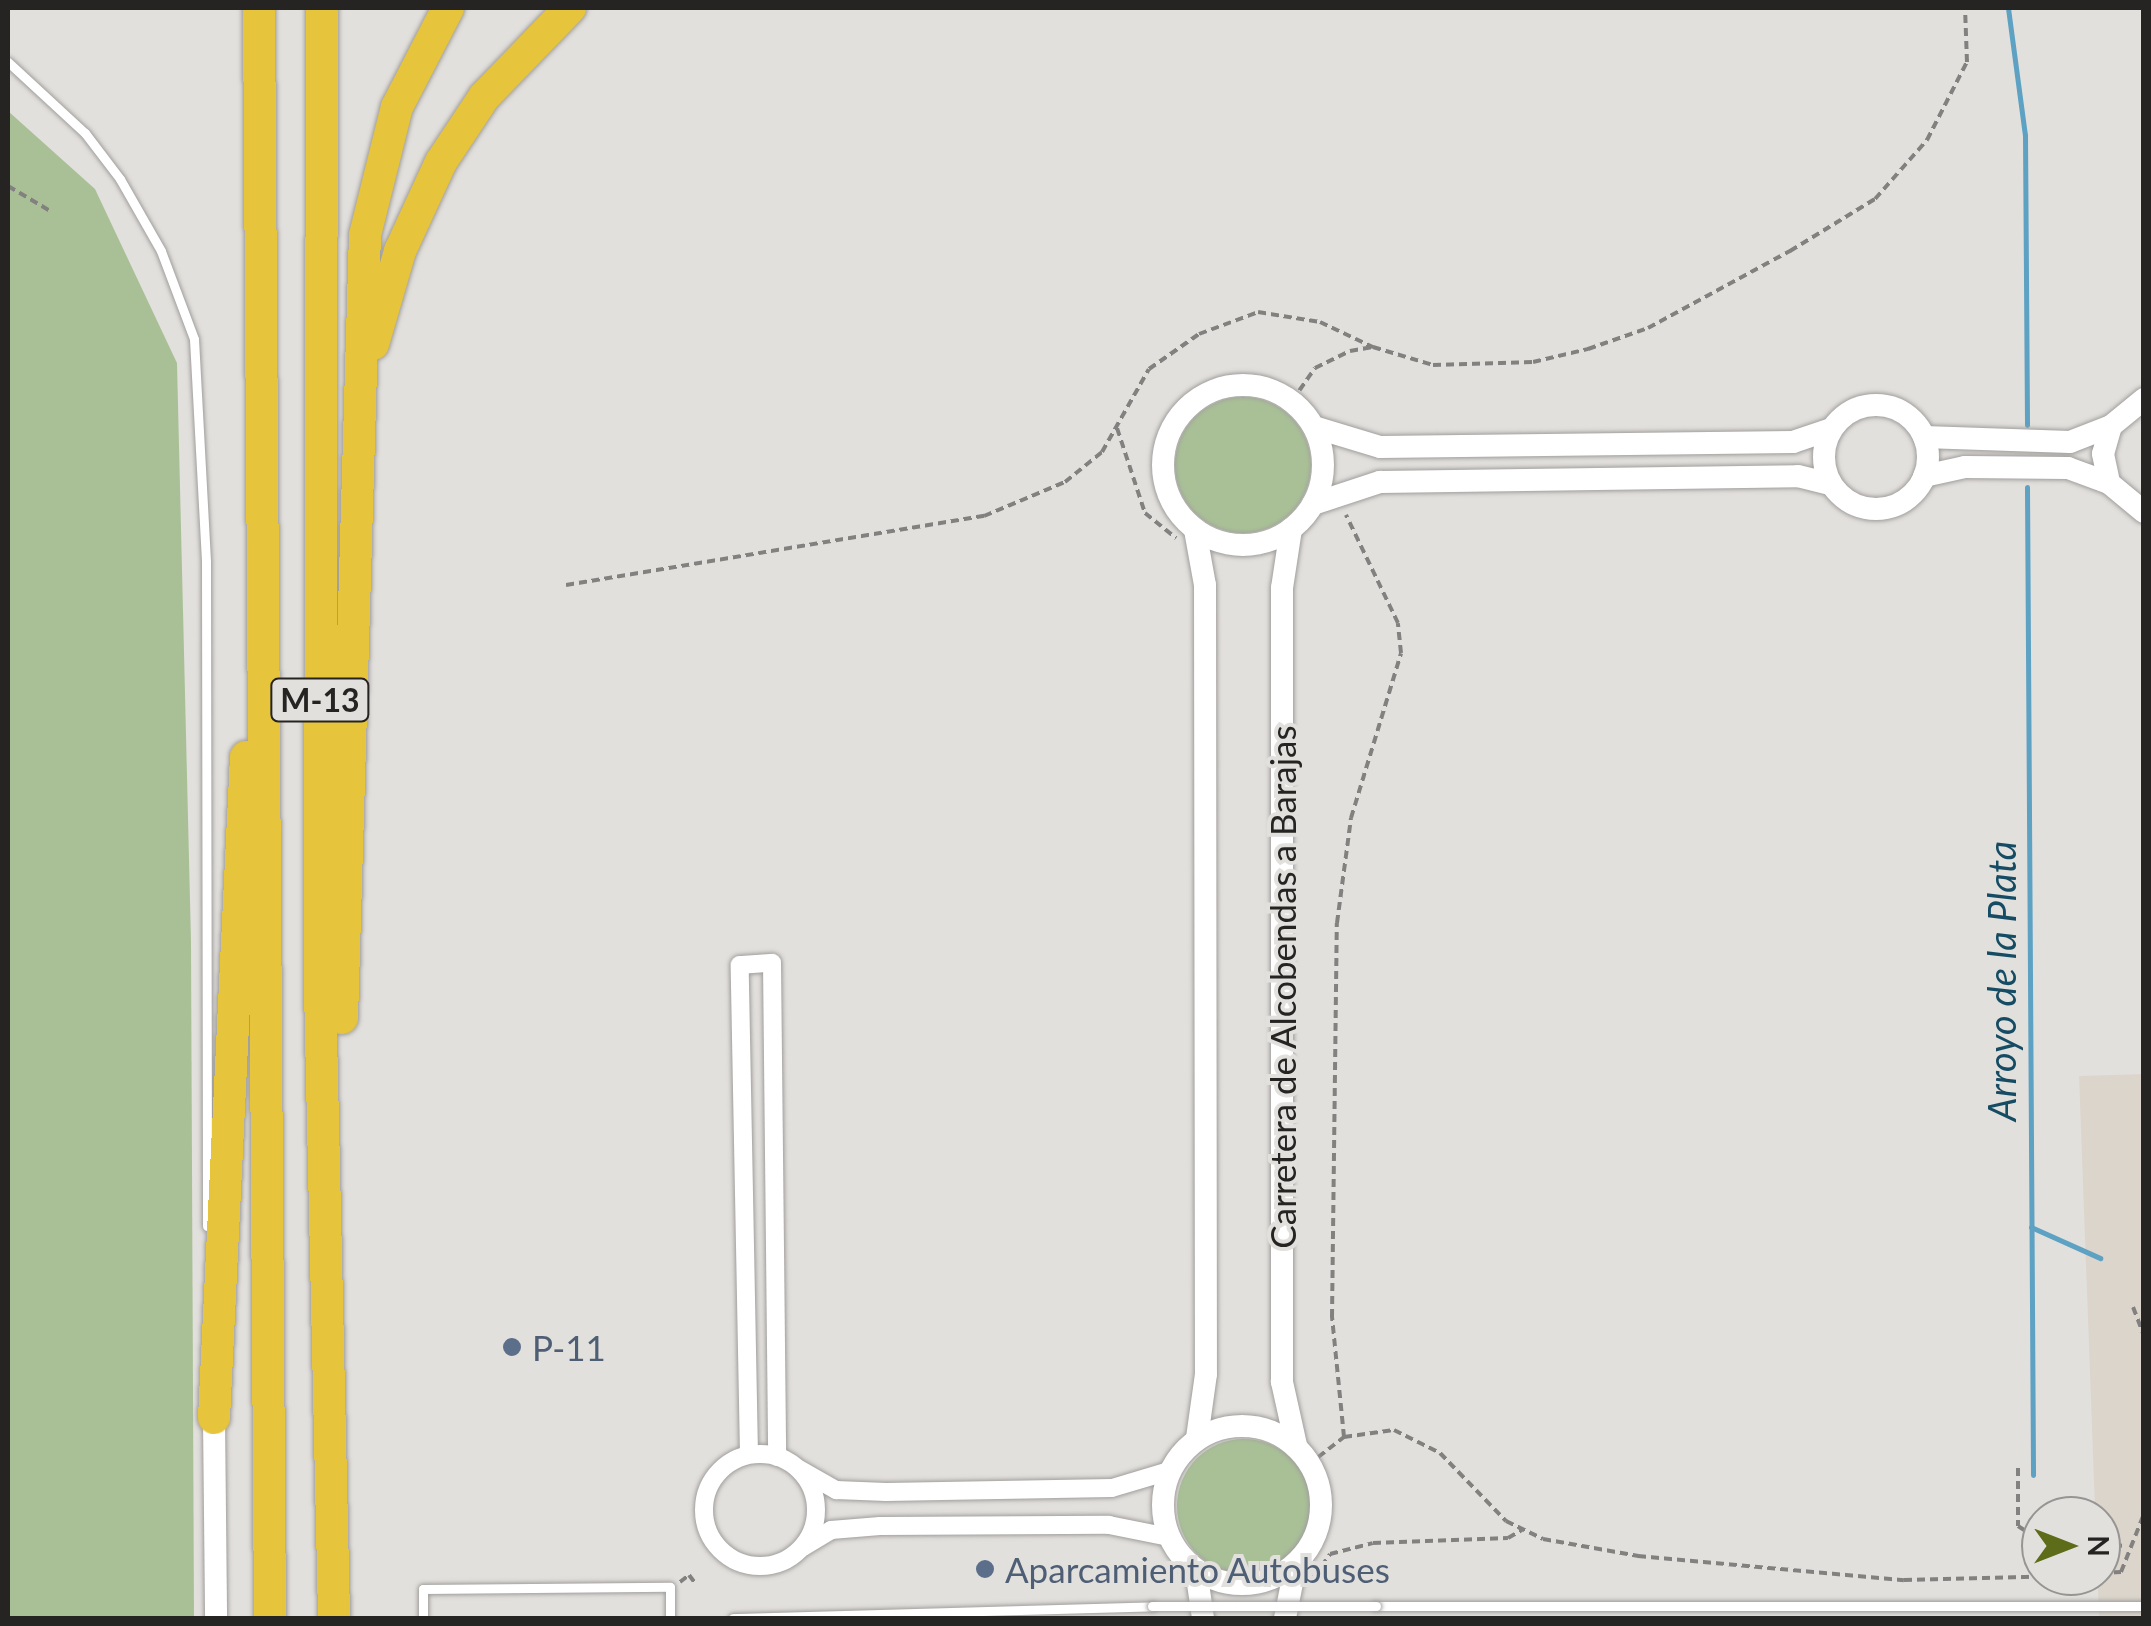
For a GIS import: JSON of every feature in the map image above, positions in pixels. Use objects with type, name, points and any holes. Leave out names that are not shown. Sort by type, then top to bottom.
[{"type":"highway","name":"M-13","points":[[259,8],[270,1618]]},
{"type":"highway","name":"M-13","points":[[322,8],[320,1008],[333,1327],[334,1618]]},
{"type":"highway","points":[[333,1327],[360,286],[374,182],[398,107],[448,8]]},
{"type":"highway","points":[[357,467],[378,314],[415,214],[484,97],[570,8]]},
{"type":"highway","points":[[214,1418],[260,373]]},
{"type":"street","points":[[1296,1564],[1265,1581],[1229,1584],[1196,1570],[1169,1537],[1162,1504],[1169,1471],[1197,1438],[1206,1374],[1205,586],[1162,467],[1175,422],[1190,404],[1233,384],[1292,401],[1314,427],[1324,500]]},
{"type":"street","points":[[1314,427],[1380,447],[1793,442],[1831,429],[1870,405],[1893,407],[1924,437],[2070,442],[2110,426],[2144,400]]},
{"type":"street","points":[[2110,426],[2103,454],[2110,483]]},
{"type":"street","points":[[1831,429],[1823,457],[1831,484]]},
{"type":"street","points":[[1924,437],[1924,476]]},
{"type":"street","points":[[1190,540],[1244,545],[1290,529],[1324,500],[1380,482],[1798,476],[1831,484],[1874,510],[1896,506],[1924,476],[1964,467],[2068,468],[2110,483],[2144,512]]},
{"type":"street","name":"Carretera de Alcobendas a Barajas","points":[[1290,529],[1282,588],[1282,1382],[1302,1455]]},
{"type":"street","points":[[749,1454],[740,964],[772,963],[777,1457]]},
{"type":"street","points":[[214,1418],[216,1618]]},
{"type":"street","points":[[1197,1438],[1247,1426],[1302,1455],[1319,1482],[1319,1526],[1296,1564],[1285,1618]]},
{"type":"street","points":[[1169,1471],[1112,1488],[836,1490],[777,1457],[749,1454],[708,1486],[704,1518],[714,1543],[757,1566],[831,1530],[880,1526],[1109,1525],[1169,1537]]},
{"type":"street","points":[[799,1470],[816,1516],[803,1546]]},
{"type":"street","points":[[1196,1570],[1203,1618]]},
{"type":"lane","points":[[8,62],[85,133],[120,179],[161,251],[194,338],[204,458],[214,1418]]},
{"type":"lane","points":[[423,1618],[423,1589],[670,1588],[670,1618]]},
{"type":"lane","points":[[733,1618],[1152,1606],[2144,1606]]},
{"type":"path","points":[[566,585],[984,516],[1066,482],[1117,428],[1149,369],[1198,334],[1258,312],[1320,322],[1373,347],[1433,365],[1533,362],[1648,328],[1790,251],[1875,199],[1927,140],[1967,62],[1966,8]]},
{"type":"path","points":[[8,186],[52,212]]},
{"type":"path","points":[[1292,401],[1315,368],[1373,347]]},
{"type":"path","points":[[1117,428],[1145,513],[1190,540]]},
{"type":"path","points":[[1324,500],[1368,550],[1398,623],[1400,653],[1351,818],[1338,908],[1332,1317],[1344,1437]]},
{"type":"path","points":[[2133,1307],[2144,1335]]},
{"type":"path","points":[[1302,1455],[1344,1437],[1394,1430],[1440,1453],[1470,1490],[1524,1529],[1638,1556],[1904,1580],[2021,1577]]},
{"type":"path","points":[[2018,1468],[2021,1528]]},
{"type":"path","points":[[2121,1572],[2127,1546],[2144,1514]]},
{"type":"path","points":[[1303,1591],[1330,1554],[1373,1543],[1508,1538],[1524,1529]]},
{"type":"path","points":[[2121,1546],[2127,1546]]},
{"type":"path","points":[[676,1581],[689,1575],[696,1583]]},
{"type":"shaded area","points":[[2143,1074],[2143,1618],[2099,1618],[2098,1596],[2121,1596],[2121,1496],[2094,1496],[2079,1076]]},
{"type":"green space","points":[[8,111],[95,189],[177,363],[191,941],[194,1618],[8,1618]]},
{"type":"green space","points":[[1243,397],[1269,402],[1291,417],[1306,439],[1311,465],[1306,491],[1291,513],[1269,528],[1243,533],[1217,528],[1195,513],[1180,491],[1175,465],[1180,439],[1195,417],[1217,402]]},
{"type":"green space","points":[[1244,1439],[1270,1444],[1291,1459],[1306,1480],[1311,1506],[1306,1532],[1291,1553],[1270,1568],[1244,1573],[1218,1568],[1197,1553],[1182,1532],[1177,1506],[1182,1480],[1197,1459],[1218,1444]]},
{"type":"waterway","name":"Arroyo de la Plata","points":[[2008,8],[2025,135],[2027,425]]},
{"type":"waterway","name":"Arroyo de la Plata","points":[[2027,487],[2033,1475]]},
{"type":"waterway","points":[[2031,1227],[2100,1258]]},
{"type":"place","name":"P-11","points":[[512,1347]]},
{"type":"place","name":"Aparcamiento Autobuses","points":[[985,1569]]}]
